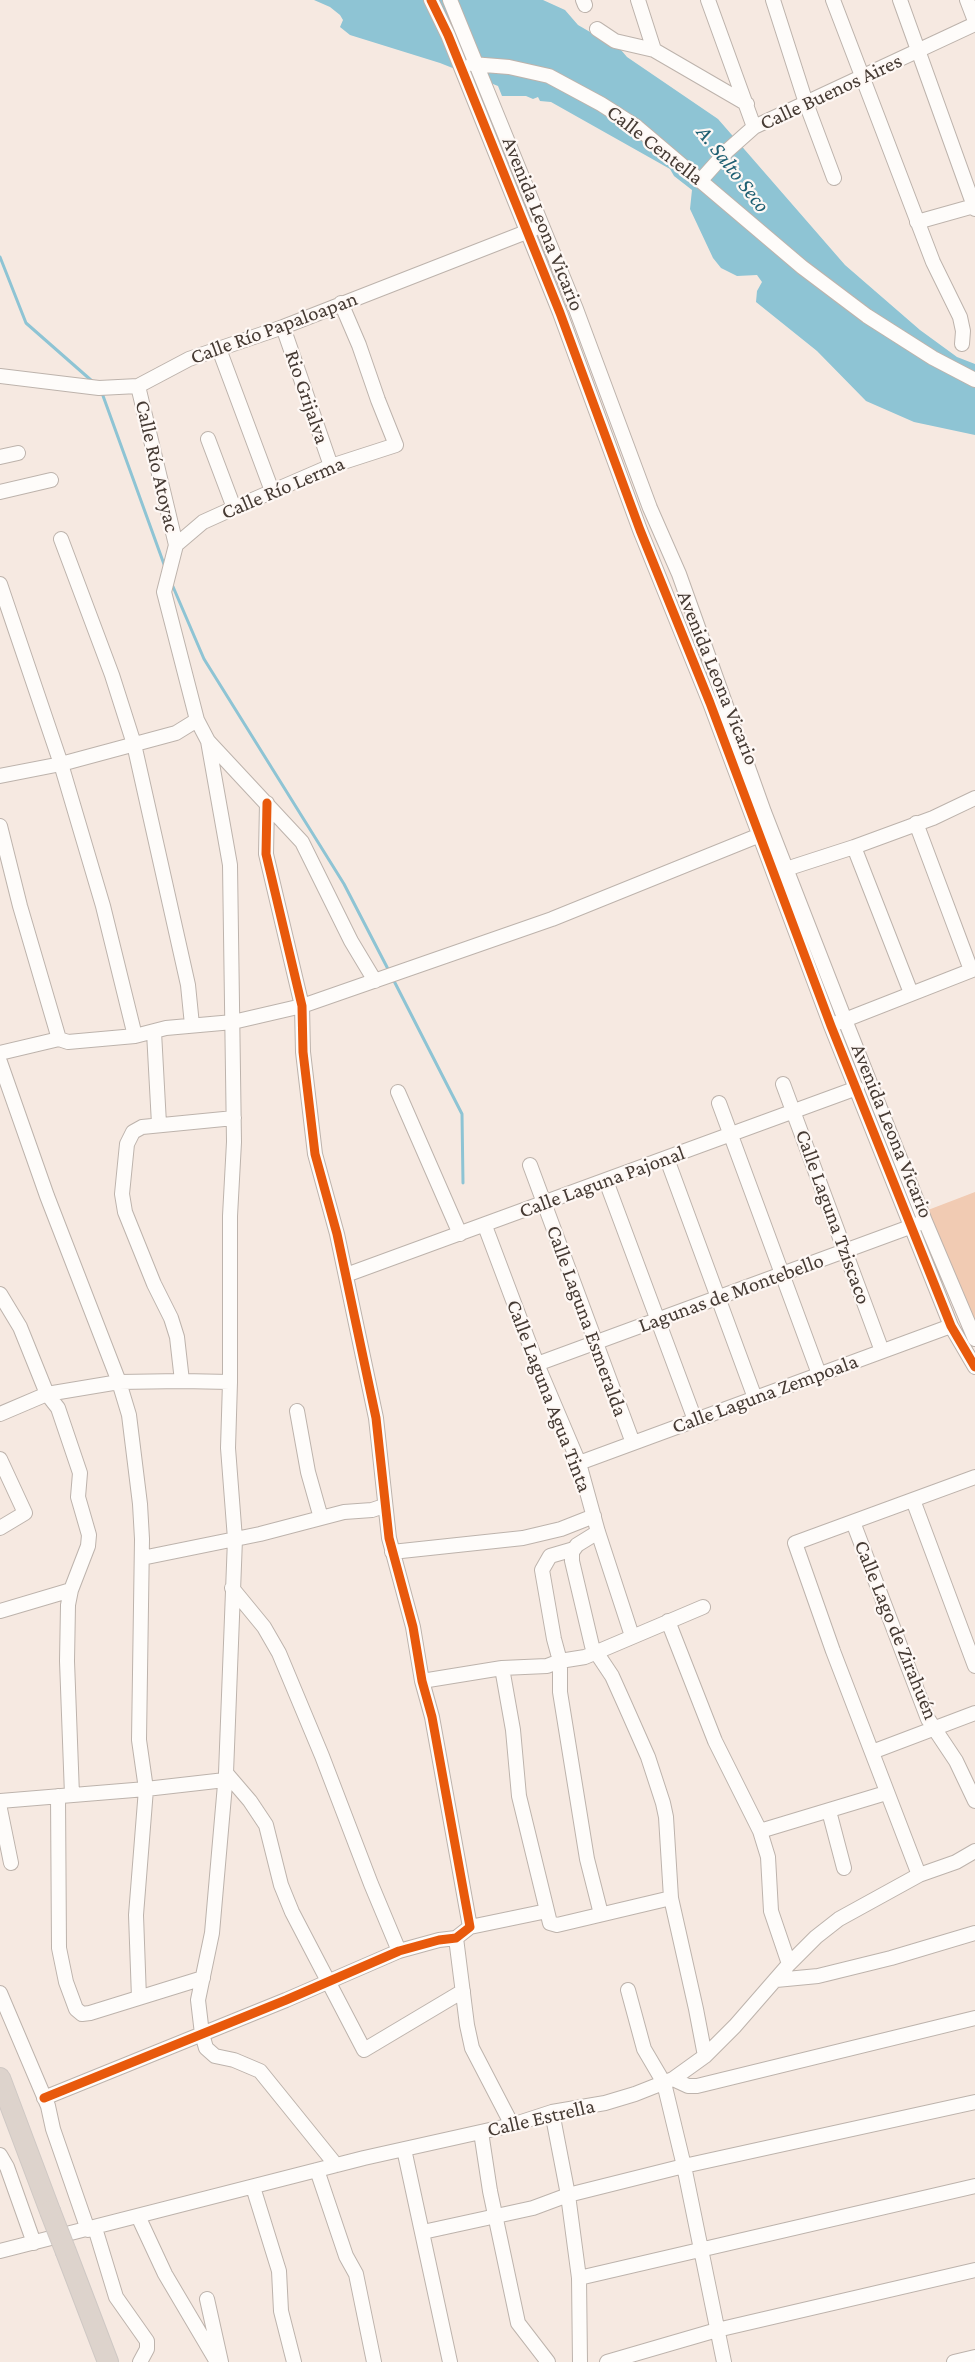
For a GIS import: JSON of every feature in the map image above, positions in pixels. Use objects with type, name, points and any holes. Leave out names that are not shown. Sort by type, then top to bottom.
[{"type":"highway","points":[[0,2078],[108,2362]]},
{"type":"street","name":"Avenida Leona Vicario","points":[[431,0],[459,63],[560,313],[633,511],[710,703],[831,1026],[918,1224],[975,1339]]},
{"type":"street","name":"Avenida Leona Vicario","points":[[450,0],[576,309],[650,508],[679,574],[764,812],[845,1020],[918,1224],[951,1326],[975,1367]]},
{"type":"street","points":[[638,0],[654,50]]},
{"type":"street","points":[[708,0],[754,127]]},
{"type":"street","points":[[773,0],[806,103],[834,178]]},
{"type":"street","points":[[833,0],[861,79],[933,262],[960,317],[962,344]]},
{"type":"street","points":[[900,0],[974,203],[917,222]]},
{"type":"street","points":[[967,0],[975,22]]},
{"type":"street","name":"Calle Buenos Aires","points":[[700,180],[754,127],[861,79],[975,22]]},
{"type":"street","points":[[597,29],[615,41],[654,50],[747,104]]},
{"type":"street","name":"Calle Centella","points":[[459,63],[529,70],[570,86],[638,127],[802,267],[867,316],[933,358],[975,380]]},
{"type":"street","name":"Calle Río Papaloapan","points":[[0,376],[99,388],[138,386],[189,358],[284,327],[541,226]]},
{"type":"street","name":"Calle Río Lerma","points":[[176,544],[203,522],[234,508],[331,466],[396,445],[341,303]]},
{"type":"street","name":"Rio Grijalva","points":[[284,327],[331,466]]},
{"type":"street","points":[[219,349],[272,491]]},
{"type":"street","name":"Calle Río Atoyac","points":[[138,386],[176,544],[164,592],[197,720],[208,741]]},
{"type":"street","points":[[208,439],[234,508]]},
{"type":"street","points":[[0,457],[18,453]]},
{"type":"street","points":[[0,492],[51,480]]},
{"type":"street","points":[[61,539],[112,675],[134,744],[188,985],[192,1025]]},
{"type":"street","points":[[0,584],[61,764],[103,906],[135,1036]]},
{"type":"street","points":[[0,776],[61,764],[176,733],[197,720]]},
{"type":"street","points":[[208,741],[302,842],[340,920],[375,981]]},
{"type":"street","points":[[208,741],[230,865],[234,1118],[230,1216],[228,1448],[235,1539],[225,1777],[212,1933],[198,2000],[206,2048],[215,2056],[251,2066],[266,2077],[336,2165]]},
{"type":"street","points":[[786,869],[933,818],[975,798]]},
{"type":"street","points":[[267,803],[266,854],[302,1006],[303,1052],[315,1154],[346,1275],[376,1418],[384,1506],[432,1717],[470,1927]]},
{"type":"street","points":[[831,1026],[973,970],[916,823]]},
{"type":"street","points":[[0,826],[20,906],[59,1039]]},
{"type":"street","points":[[0,1053],[59,1039],[69,1042],[135,1036],[192,1025],[233,1022],[302,1006],[552,919],[760,835]]},
{"type":"street","points":[[854,847],[911,993]]},
{"type":"street","points":[[154,1032],[159,1124]]},
{"type":"street","points":[[0,1062],[47,1196],[119,1382],[129,1415],[141,1504],[139,1740],[146,1789],[136,1915],[139,1998]]},
{"type":"street","name":"Calle Laguna Tziscaco","points":[[783,1084],[882,1351]]},
{"type":"street","name":"Calle Laguna Pajonal","points":[[346,1275],[857,1088]]},
{"type":"street","points":[[398,1092],[460,1234]]},
{"type":"street","points":[[719,1103],[819,1374]]},
{"type":"street","points":[[182,1380],[177,1337],[171,1318],[154,1284],[125,1212],[122,1194],[127,1144],[132,1132],[142,1126],[234,1118]]},
{"type":"street","points":[[667,1158],[755,1398]]},
{"type":"street","name":"Calle Laguna Esmeralda","points":[[530,1165],[633,1443]]},
{"type":"street","points":[[606,1181],[695,1420]]},
{"type":"street","name":"Lagunas de Montebello","points":[[537,1364],[918,1224]]},
{"type":"street","name":"Calle Laguna Agua Tinta","points":[[485,1226],[537,1364],[579,1463],[598,1532],[632,1636]]},
{"type":"street","points":[[0,1294],[20,1327],[47,1394],[58,1408],[80,1473],[78,1497],[89,1535],[88,1546],[71,1590],[68,1605],[65,1795],[59,1948],[66,1982],[76,2010],[90,2013],[203,1978]]},
{"type":"street","name":"Calle Laguna Zempoala","points":[[579,1463],[951,1326]]},
{"type":"street","points":[[0,1414],[47,1394],[119,1382],[182,1380],[230,1382]]},
{"type":"street","points":[[297,1411],[301,1442],[321,1518]]},
{"type":"street","points":[[0,1458],[26,1513],[0,1528]]},
{"type":"street","points":[[919,1875],[886,1794],[795,1544],[975,1477]]},
{"type":"street","points":[[913,1500],[975,1666]]},
{"type":"street","points":[[142,1558],[235,1539],[344,1512],[372,1510],[384,1506]]},
{"type":"street","points":[[393,1552],[522,1538],[561,1529],[594,1516]]},
{"type":"street","name":"Calle Lago de Zirahuén","points":[[853,1522],[928,1719],[956,1761],[975,1801]]},
{"type":"street","points":[[598,1532],[574,1549],[550,1556],[542,1570],[560,1661],[560,1692],[587,1859],[601,1914]]},
{"type":"street","points":[[574,1549],[572,1561],[590,1638],[596,1653],[612,1676],[625,1705],[648,1757],[663,1803],[666,1817],[671,1898],[705,2056]]},
{"type":"street","points":[[232,1588],[264,1627],[279,1653],[399,1951]]},
{"type":"street","points":[[0,1611],[71,1590]]},
{"type":"street","points":[[422,1681],[502,1668],[547,1666],[596,1653],[703,1607]]},
{"type":"street","points":[[668,1621],[715,1741],[760,1831],[768,1857],[771,1911],[789,1964]]},
{"type":"street","points":[[502,1668],[513,1730],[519,1796],[546,1911],[552,1925],[671,1898]]},
{"type":"street","points":[[872,1752],[975,1713]]},
{"type":"street","points":[[0,1801],[146,1789],[225,1777]]},
{"type":"street","points":[[225,1777],[250,1801],[266,1825],[281,1885],[291,1912],[364,2050],[463,1991]]},
{"type":"street","points":[[760,1831],[886,1794]]},
{"type":"street","points":[[0,1809],[11,1863]]},
{"type":"street","points":[[829,1811],[844,1868]]},
{"type":"street","name":"Calle Estrella","points":[[0,2251],[336,2165],[512,2125],[552,2112],[605,2103],[669,2081],[705,2056],[735,2026],[789,1964],[838,1918],[919,1875],[956,1862],[975,1851]]},
{"type":"street","points":[[44,2098],[327,1983],[399,1951],[456,1938],[470,1927],[546,1911]]},
{"type":"street","points":[[776,1980],[818,1976],[891,1958],[975,1933]]},
{"type":"street","points":[[456,1938],[466,2025],[472,2048],[512,2125]]},
{"type":"street","points":[[628,1990],[644,2049],[669,2081],[700,2249],[724,2362]]},
{"type":"street","points":[[0,1993],[44,2098],[116,2297],[147,2341],[147,2349],[140,2362]]},
{"type":"street","points":[[669,2081],[697,2086],[975,2018]]},
{"type":"street","points":[[423,2232],[533,2208],[568,2195],[684,2166],[975,2102]]},
{"type":"street","points":[[552,2112],[568,2195],[579,2278],[580,2362]]},
{"type":"street","points":[[481,2132],[495,2216],[518,2323],[548,2362]]},
{"type":"street","points":[[404,2149],[450,2362]]},
{"type":"street","points":[[0,2155],[7,2167],[34,2243]]},
{"type":"street","points":[[318,2170],[346,2256],[356,2274],[374,2362]]},
{"type":"street","points":[[579,2278],[975,2186]]},
{"type":"street","points":[[253,2187],[279,2271],[281,2311],[294,2362]]},
{"type":"street","points":[[138,2216],[165,2274],[219,2362]]},
{"type":"street","points":[[607,2362],[717,2330],[975,2270]]},
{"type":"street","points":[[207,2299],[219,2362]]},
{"type":"street","points":[[954,2362],[975,2357]]},
{"type":"shaded area","points":[[975,1192],[975,1321],[928,1210]]},
{"type":"water","name":"A. Salto Seco","points":[[314,0],[543,0],[565,10],[578,25],[621,50],[627,57],[718,119],[845,265],[920,330],[957,357],[975,364],[975,435],[914,422],[866,401],[817,351],[756,302],[757,291],[762,282],[757,275],[737,276],[721,268],[713,258],[690,209],[692,190],[674,176],[670,169],[551,102],[540,101],[538,97],[533,99],[526,96],[502,96],[498,86],[440,63],[350,35],[340,27],[343,20],[340,15],[330,7]]},
{"type":"waterway","points":[[0,257],[26,323],[92,381]]},
{"type":"waterway","points":[[102,393],[165,567]]},
{"type":"waterway","points":[[171,582],[204,659],[344,884],[389,971]]},
{"type":"waterway","points":[[393,979],[462,1114],[463,1183]]},
{"type":"cycle path","points":[[431,0],[448,35],[560,313],[640,530],[710,703],[831,1026],[951,1326],[975,1367]]},
{"type":"cycle path","points":[[44,2098],[286,2000],[399,1951],[439,1940],[456,1938],[470,1927],[432,1717],[422,1681],[413,1627],[389,1538],[376,1418],[337,1234],[315,1154],[303,1052],[302,1006],[266,854],[267,803]]}]
